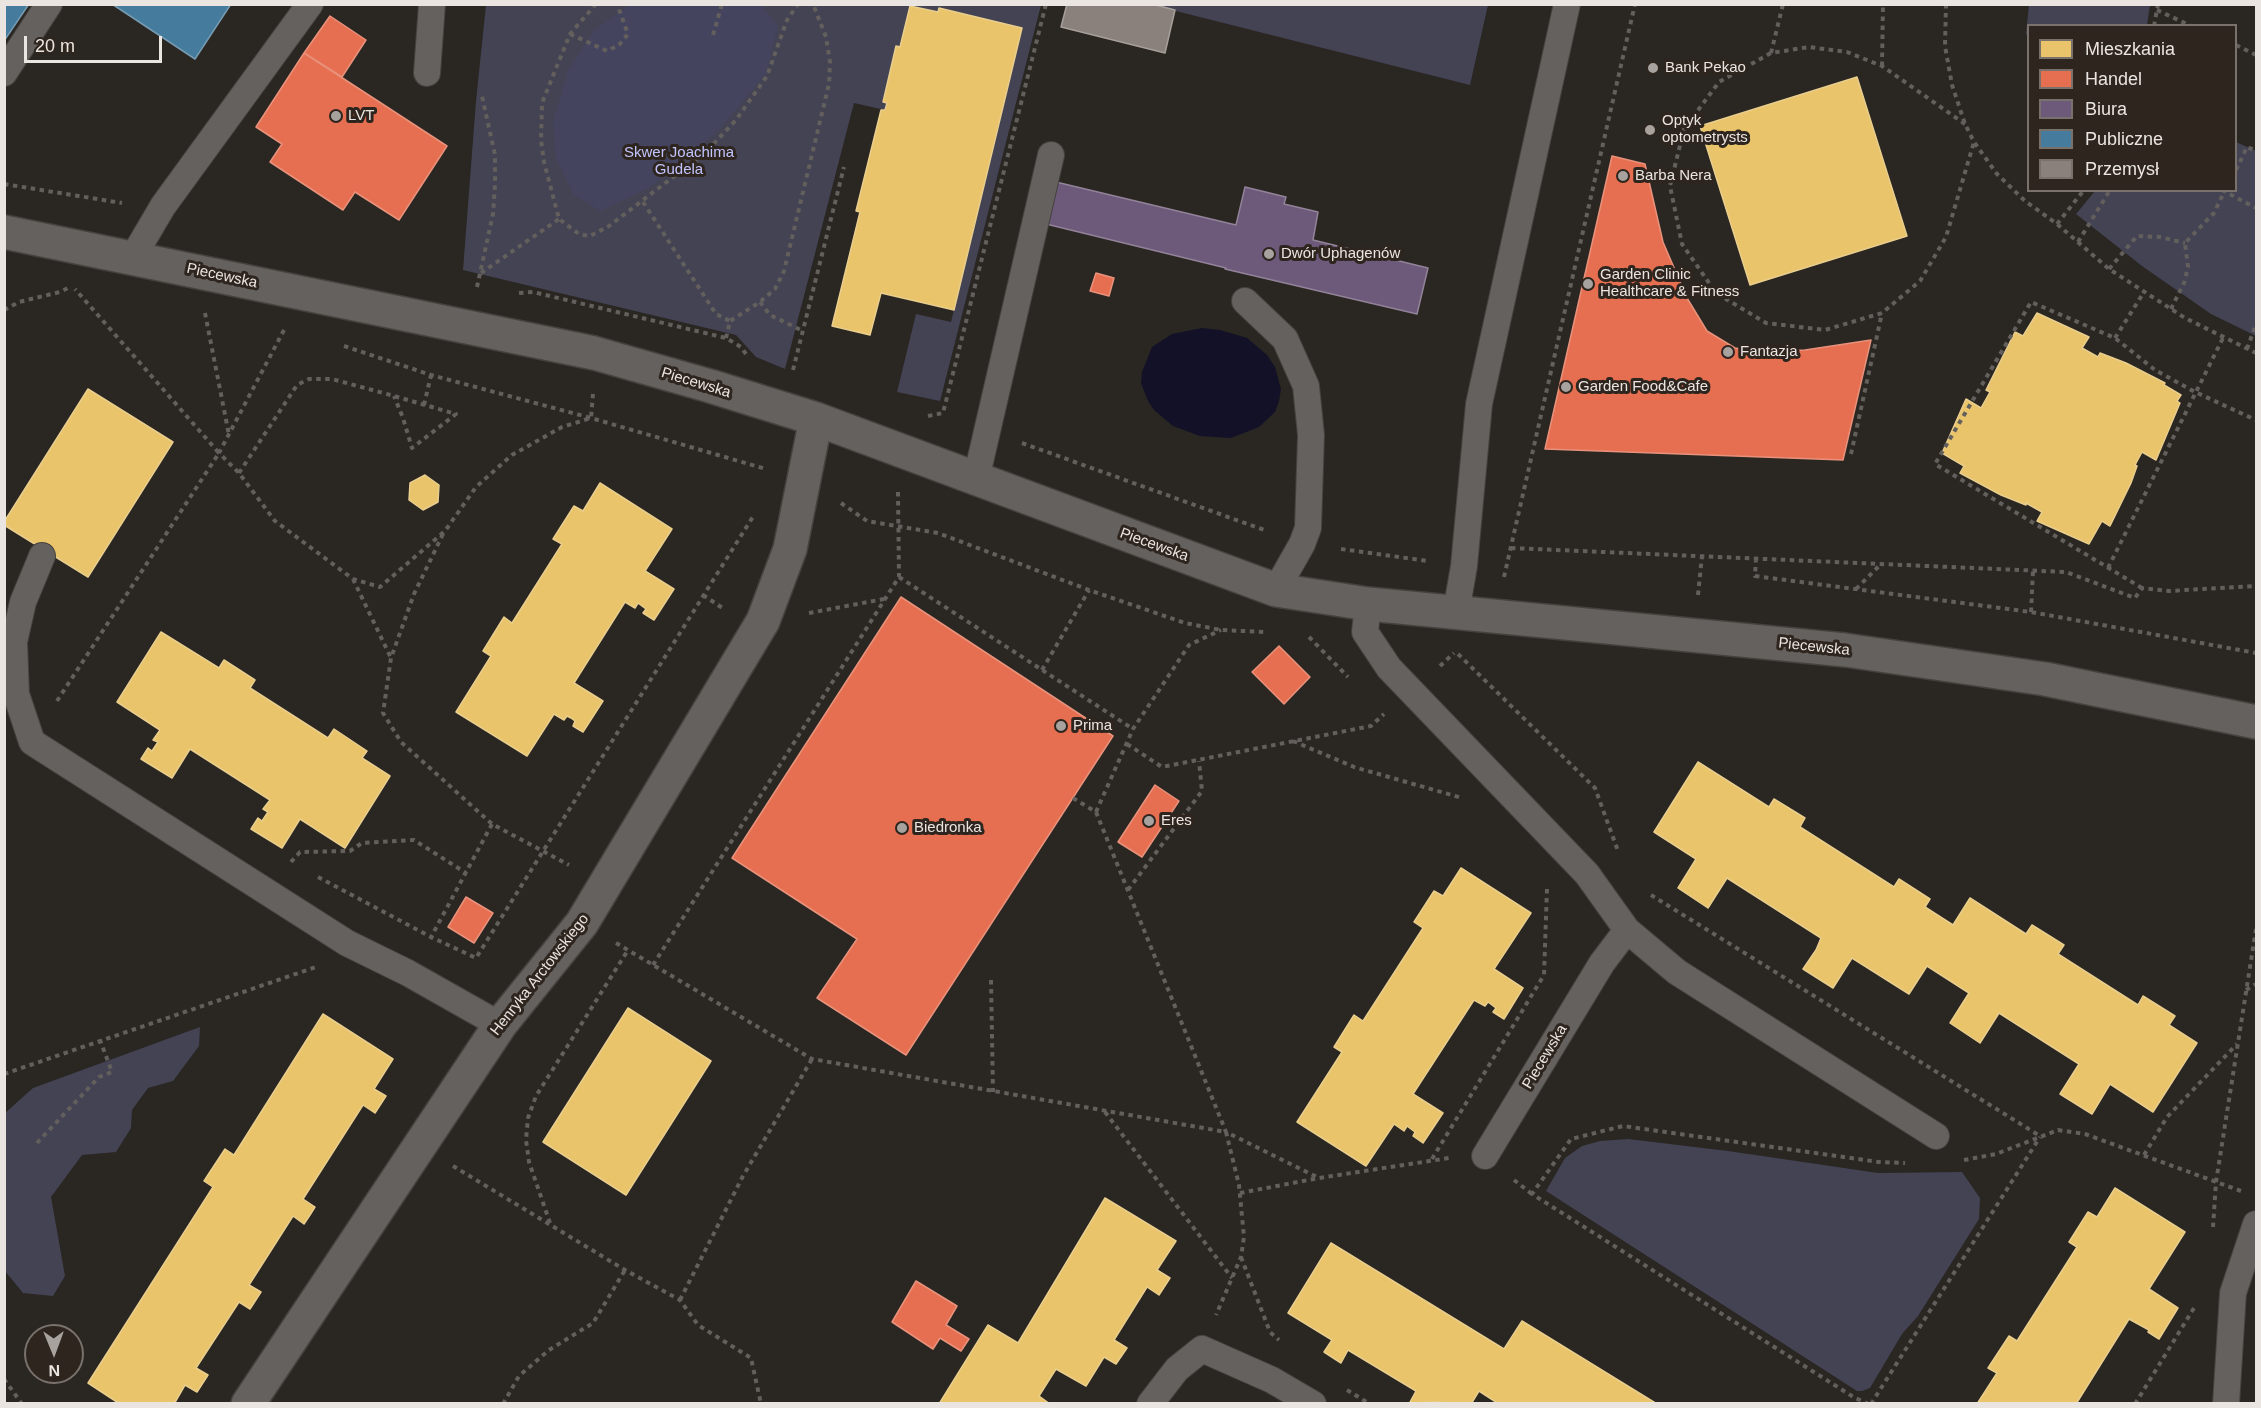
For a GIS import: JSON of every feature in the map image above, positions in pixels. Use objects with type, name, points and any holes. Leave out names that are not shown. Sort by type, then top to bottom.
[{"type":"street","name":"Piecewska","points":[[4,232],[594,353],[710,386],[816,420],[1276,590],[1368,604],[1456,628],[1845,650],[2045,679],[2256,722]]},
{"type":"street","name":"Henryka Arctowskiego","points":[[248,1404],[500,1025],[582,923],[763,621],[790,549],[816,420]]},
{"type":"lane","points":[[4,73],[49,4]]},
{"type":"lane","points":[[133,257],[163,206],[310,4]]},
{"type":"lane","points":[[427,73],[432,4]]},
{"type":"lane","points":[[1456,628],[1479,404],[1567,4]]},
{"type":"lane","points":[[976,479],[1051,155]]},
{"type":"lane","points":[[1245,301],[1285,339],[1306,386],[1311,435],[1308,528],[1302,544],[1276,590]]},
{"type":"lane","points":[[42,556],[23,602],[14,642],[16,694],[32,742],[347,943],[408,973],[500,1025]]},
{"type":"lane","points":[[1368,604],[1365,632],[1389,669],[1587,874],[1628,930],[1677,972],[1936,1136]]},
{"type":"lane","name":"Piecewska","points":[[1485,1156],[1602,963],[1628,930]]},
{"type":"lane","points":[[2226,1404],[2233,1293],[2256,1224]]},
{"type":"lane","points":[[1150,1404],[1177,1369],[1202,1349],[1272,1380],[1313,1404]]},
{"type":"path","points":[[570,34],[607,51],[619,45],[628,34],[617,4]]},
{"type":"path","points":[[713,35],[722,4]]},
{"type":"path","points":[[594,5],[570,34],[542,103],[543,151],[549,185],[559,219],[579,234],[590,236],[609,226],[643,202],[706,152],[743,112],[767,76],[787,20],[798,4]]},
{"type":"path","points":[[726,338],[730,321],[760,302],[775,289],[784,271],[829,84],[830,62],[826,37],[813,4]]},
{"type":"path","points":[[943,413],[1046,4]]},
{"type":"path","points":[[1505,574],[1635,4]]},
{"type":"path","points":[[1771,53],[1783,4]]},
{"type":"path","points":[[1882,66],[1883,4]]},
{"type":"path","points":[[1945,5],[1945,46],[1950,76],[1965,124],[1974,142],[1997,174],[2018,195],[2057,224],[2109,269],[2171,309],[2223,338],[2256,353]]},
{"type":"path","points":[[2154,24],[2158,7],[2188,24]]},
{"type":"path","points":[[2237,46],[2256,55]]},
{"type":"path","points":[[1965,124],[1882,66],[1847,52],[1809,47],[1771,53],[1719,82],[1684,129],[1670,186],[1682,244],[1716,293],[1766,323],[1825,330],[1882,313],[1920,281],[1946,237],[1974,142]]},
{"type":"path","points":[[474,297],[493,214],[495,184],[495,155],[482,96]]},
{"type":"path","points":[[2237,166],[2247,147],[2256,151]]},
{"type":"path","points":[[792,376],[844,167]]},
{"type":"path","points":[[2057,224],[2082,192]]},
{"type":"path","points":[[2078,242],[2109,192]]},
{"type":"path","points":[[2185,243],[2214,213],[2224,192]]},
{"type":"path","points":[[2226,192],[2256,208]]},
{"type":"path","points":[[643,202],[716,314],[730,321]]},
{"type":"path","points":[[480,274],[559,219]]},
{"type":"path","points":[[2109,269],[2137,236],[2160,237],[2185,243]]},
{"type":"path","points":[[2171,309],[2184,283],[2188,267],[2185,243]]},
{"type":"path","points":[[4,310],[19,302],[60,292],[81,281]]},
{"type":"path","points":[[73,286],[239,473],[275,521],[353,579],[380,587],[445,531]]},
{"type":"path","points":[[2115,338],[2144,292]]},
{"type":"path","points":[[760,302],[770,315],[803,331]]},
{"type":"path","points":[[2256,420],[2195,392],[2155,370],[2115,338],[2031,302],[1935,464],[2142,588],[2169,591],[2256,586]]},
{"type":"path","points":[[203,304],[229,436]]},
{"type":"path","points":[[1851,454],[1882,313]]},
{"type":"path","points":[[32,742],[229,436],[285,327],[275,324]]},
{"type":"path","points":[[2247,349],[2256,324]]},
{"type":"path","points":[[2108,568],[2223,338]]},
{"type":"path","points":[[342,345],[431,375],[591,418],[769,470]]},
{"type":"path","points":[[591,418],[594,353]]},
{"type":"path","points":[[424,405],[431,375]]},
{"type":"path","points":[[239,473],[297,385],[309,379],[332,379],[394,396],[456,414],[412,448],[404,418],[394,396]]},
{"type":"path","points":[[925,417],[943,413],[1302,544],[1464,566],[1514,578]]},
{"type":"path","points":[[591,418],[562,427],[512,455],[476,488],[445,531],[414,594],[391,658],[383,713],[401,742],[492,824],[605,885]]},
{"type":"path","points":[[653,965],[899,577],[898,484]]},
{"type":"path","points":[[833,498],[867,520],[939,533],[1089,590],[1185,623],[1221,630],[1250,633],[1271,632]]},
{"type":"path","points":[[311,873],[431,937],[476,958],[759,508]]},
{"type":"path","points":[[1511,548],[2066,572],[2135,598],[2142,588]]},
{"type":"path","points":[[1697,605],[1702,556]]},
{"type":"path","points":[[1756,558],[1755,576],[2031,612],[2256,653]]},
{"type":"path","points":[[1856,590],[1881,564]]},
{"type":"path","points":[[2031,612],[2033,571]]},
{"type":"path","points":[[899,577],[1133,729]]},
{"type":"path","points":[[353,579],[391,658]]},
{"type":"path","points":[[1042,670],[1089,590]]},
{"type":"path","points":[[1456,628],[1456,652],[1595,788],[1618,852]]},
{"type":"path","points":[[1096,812],[1133,729],[1189,645],[1221,630]]},
{"type":"path","points":[[1303,630],[1351,681]]},
{"type":"path","points":[[1375,706],[1391,722]]},
{"type":"path","points":[[1126,744],[1162,767],[1371,726]]},
{"type":"path","points":[[1292,741],[1354,767],[1471,801],[1463,793]]},
{"type":"path","points":[[1128,890],[1202,790],[1199,761]]},
{"type":"path","points":[[1073,798],[1096,812],[1226,1132],[1240,1193],[1244,1237],[1241,1257],[1202,1349]]},
{"type":"path","points":[[408,973],[431,937],[492,824]]},
{"type":"path","points":[[291,862],[300,852],[350,851],[362,843],[414,840],[466,873]]},
{"type":"path","points":[[281,856],[301,868]]},
{"type":"path","points":[[1432,1159],[1544,975],[1547,879]]},
{"type":"path","points":[[1647,893],[2040,1137]]},
{"type":"path","points":[[582,923],[812,1059],[1226,1132],[1319,1178]]},
{"type":"path","points":[[2213,1238],[2216,1182],[2256,928]]},
{"type":"path","points":[[4,1074],[343,958],[347,943]]},
{"type":"path","points":[[550,1223],[529,1162],[526,1140],[528,1118],[536,1096],[628,950]]},
{"type":"path","points":[[991,980],[993,1092]]},
{"type":"path","points":[[2245,990],[2256,984]]},
{"type":"path","points":[[37,1143],[99,1077],[112,1072],[100,1040]]},
{"type":"path","points":[[2144,1155],[2167,1117],[2237,1043]]},
{"type":"path","points":[[680,1300],[743,1176],[812,1059]]},
{"type":"path","points":[[1104,1111],[1232,1278]]},
{"type":"path","points":[[1912,1163],[1879,1162],[1623,1126],[1571,1139],[1532,1194],[1854,1398],[1870,1404],[2040,1137]]},
{"type":"path","points":[[1955,1162],[1996,1154],[2058,1130],[2085,1134],[2246,1192]]},
{"type":"path","points":[[420,1147],[625,1270],[680,1300],[698,1325],[751,1358],[761,1404]]},
{"type":"path","points":[[1240,1193],[1432,1159],[1485,1156]]},
{"type":"path","points":[[1241,1257],[1270,1332],[1285,1346]]},
{"type":"path","points":[[503,1404],[519,1376],[549,1350],[593,1323],[625,1270]]},
{"type":"path","points":[[2135,1404],[2198,1302]]},
{"type":"path","points":[[4,1379],[22,1404]]},
{"type":"path","points":[[1343,1388],[1370,1404]]},
{"type":"green space","points":[[632,4],[761,5],[778,26],[766,74],[717,132],[650,187],[601,211],[574,195],[556,158],[553,122],[568,71],[595,29]]},
{"type":"green space","points":[[2029,4],[2150,5],[2147,24],[2027,24]]},
{"type":"green space","name":"Skwer Joachima Gudela","points":[[486,5],[1041,5],[940,401],[897,392],[916,314],[951,322],[1022,29],[910,6],[900,47],[896,46],[883,101],[887,103],[885,110],[854,103],[785,369],[756,357],[736,335],[463,270]]},
{"type":"green space","points":[[1152,5],[1488,5],[1470,85]]},
{"type":"green space","points":[[2237,142],[2256,151],[2256,336],[2211,314],[2142,266],[2076,214],[2094,192],[2237,192]]},
{"type":"green space","points":[[200,1027],[199,1046],[173,1081],[148,1088],[132,1110],[131,1128],[116,1152],[82,1155],[51,1197],[65,1276],[53,1296],[23,1293],[5,1271],[5,1113],[33,1088]]},
{"type":"green space","points":[[1628,1139],[1878,1173],[1962,1172],[1980,1198],[1979,1219],[1918,1316],[1902,1334],[1870,1388],[1857,1391],[1546,1191],[1565,1158],[1582,1146],[1600,1141]]},
{"type":"shaded area","points":[[1202,328],[1220,330],[1247,338],[1267,355],[1275,367],[1281,389],[1279,401],[1275,412],[1259,427],[1231,438],[1200,436],[1173,426],[1154,410],[1148,401],[1141,383],[1142,372],[1152,347],[1172,334]]},
{"type":"building: Mieszkania","points":[[910,6],[938,12],[939,8],[1022,28],[954,310],[881,293],[870,335],[832,326],[860,212],[856,211],[881,110],[885,110],[887,103],[883,102],[896,46],[900,47]]},
{"type":"building: Mieszkania","points":[[1857,77],[1907,236],[1750,285],[1700,126]]},
{"type":"building: Mieszkania","points":[[2037,313],[2089,337],[2082,348],[2098,357],[2100,353],[2126,363],[2165,383],[2164,385],[2181,395],[2177,401],[2180,403],[2156,460],[2142,452],[2135,465],[2137,466],[2131,483],[2110,526],[2102,521],[2089,544],[2037,521],[2042,512],[2026,503],[2026,505],[2001,495],[1960,473],[1964,466],[1942,453],[1966,399],[1981,408],[1990,392],[1986,390],[2015,332],[2023,336]]},
{"type":"building: Mieszkania","points":[[88,389],[173,442],[88,577],[4,525],[4,522]]},
{"type":"building: Mieszkania","points":[[425,475],[439,485],[438,502],[423,510],[409,500],[410,483]]},
{"type":"building: Mieszkania","points":[[600,483],[672,529],[645,571],[674,589],[654,620],[643,613],[646,609],[638,603],[635,608],[625,602],[574,683],[603,701],[583,732],[573,726],[575,721],[571,718],[567,716],[564,720],[554,714],[527,756],[456,712],[491,656],[483,651],[504,617],[512,623],[562,544],[553,539],[574,506],[583,511]]},
{"type":"building: Mieszkania","points":[[161,632],[219,668],[224,660],[255,680],[250,688],[328,738],[334,729],[367,751],[362,758],[390,776],[345,848],[300,819],[282,848],[251,829],[258,818],[262,821],[268,812],[263,809],[270,800],[190,749],[172,778],[141,759],[148,748],[152,751],[158,742],[153,740],[160,730],[117,702]]},
{"type":"building: Mieszkania","points":[[1698,762],[1769,807],[1774,799],[1805,818],[1800,827],[1894,887],[1899,879],[1930,899],[1925,907],[1953,925],[1970,898],[2026,934],[2032,925],[2064,945],[2058,954],[2138,1005],[2143,996],[2175,1016],[2169,1025],[2197,1043],[2153,1112],[2110,1084],[2092,1114],[2060,1094],[2079,1064],[1999,1013],[1980,1043],[1950,1023],[1969,993],[1927,966],[1909,994],[1852,958],[1833,988],[1803,969],[1821,938],[1727,878],[1708,908],[1678,888],[1696,859],[1654,832]]},
{"type":"building: Mieszkania","points":[[1461,868],[1531,913],[1494,969],[1523,988],[1504,1019],[1493,1012],[1496,1008],[1488,1002],[1485,1006],[1474,1000],[1413,1094],[1443,1113],[1423,1143],[1413,1136],[1415,1132],[1407,1126],[1404,1131],[1394,1124],[1366,1166],[1297,1122],[1342,1052],[1334,1047],[1354,1015],[1363,1021],[1423,928],[1414,922],[1434,891],[1443,896]]},
{"type":"building: Mieszkania","points":[[628,1008],[711,1061],[626,1195],[543,1142]]},
{"type":"building: Mieszkania","points":[[323,1014],[393,1059],[374,1089],[386,1096],[375,1113],[363,1105],[303,1199],[315,1207],[310,1215],[304,1224],[293,1216],[249,1285],[261,1292],[250,1309],[239,1302],[196,1368],[208,1375],[197,1392],[185,1385],[174,1404],[120,1404],[88,1383],[213,1187],[204,1181],[225,1149],[234,1155]]},
{"type":"building: Mieszkania","points":[[2115,1188],[2185,1232],[2149,1289],[2178,1308],[2159,1339],[2148,1332],[2149,1330],[2129,1319],[2076,1404],[1977,1404],[1997,1373],[1988,1368],[2009,1336],[2017,1341],[2077,1247],[2069,1242],[2088,1212],[2097,1217]]},
{"type":"building: Mieszkania","points":[[1105,1198],[1176,1241],[1157,1270],[1170,1278],[1159,1295],[1147,1287],[1114,1340],[1127,1348],[1116,1364],[1104,1357],[1086,1386],[1056,1369],[1039,1396],[1050,1404],[939,1404],[988,1325],[1018,1343]]},
{"type":"building: Mieszkania","points":[[1331,1243],[1504,1349],[1522,1321],[1657,1404],[1499,1404],[1479,1391],[1471,1404],[1433,1402],[1409,1404],[1416,1391],[1348,1350],[1341,1363],[1324,1352],[1332,1340],[1288,1313]]},
{"type":"building: Handel","points":[[330,16],[366,40],[342,77],[304,53]]},
{"type":"building: Handel","points":[[304,53],[447,146],[399,220],[355,192],[343,210],[270,162],[282,144],[256,127]]},
{"type":"building: Handel","points":[[1612,156],[1645,164],[1663,242],[1687,298],[1707,331],[1735,348],[1760,352],[1805,350],[1871,340],[1843,460],[1545,449]]},
{"type":"building: Handel","points":[[1096,273],[1114,278],[1109,296],[1090,291]]},
{"type":"building: Handel","name":"Biedronka","points":[[901,597],[1113,736],[906,1055],[817,998],[857,939],[732,858]]},
{"type":"building: Handel","points":[[1279,646],[1310,677],[1284,704],[1252,672]]},
{"type":"building: Handel","name":"Eres","points":[[1155,785],[1179,801],[1142,857],[1118,842]]},
{"type":"building: Handel","points":[[466,897],[493,913],[474,943],[448,927]]},
{"type":"building: Handel","points":[[916,1281],[957,1306],[946,1325],[969,1339],[961,1351],[940,1338],[933,1349],[892,1322]]},
{"type":"building: Biura","name":"Dwór Uphagenów","points":[[1056,182],[1236,225],[1245,187],[1286,197],[1284,204],[1318,212],[1313,240],[1428,268],[1417,314],[1046,224]]},
{"type":"building: Publiczne","points":[[4,4],[29,4],[4,41]]},
{"type":"building: Publiczne","points":[[112,4],[231,4],[195,59]]},
{"type":"building: Przemysł","points":[[1067,4],[1152,4],[1175,10],[1165,53],[1061,27]]},
{"type":"place","name":"Bank Pekao","points":[[1653,68]]},
{"type":"place","name":"LVT","points":[[336,116]]},
{"type":"place","name":"Optyk optometrysts","points":[[1650,130]]},
{"type":"place","name":"Barba Nera","points":[[1623,176]]},
{"type":"place","name":"Dwór Uphagenów","points":[[1269,254]]},
{"type":"place","name":"Garden Clinic Healthcare & Fitness","points":[[1588,284]]},
{"type":"place","name":"Fantazja","points":[[1728,352]]},
{"type":"place","name":"Garden Food&Cafe","points":[[1566,387]]},
{"type":"place","name":"Prima","points":[[1061,726]]},
{"type":"place","name":"Eres","points":[[1149,821]]},
{"type":"place","name":"Biedronka","points":[[902,828]]}]
